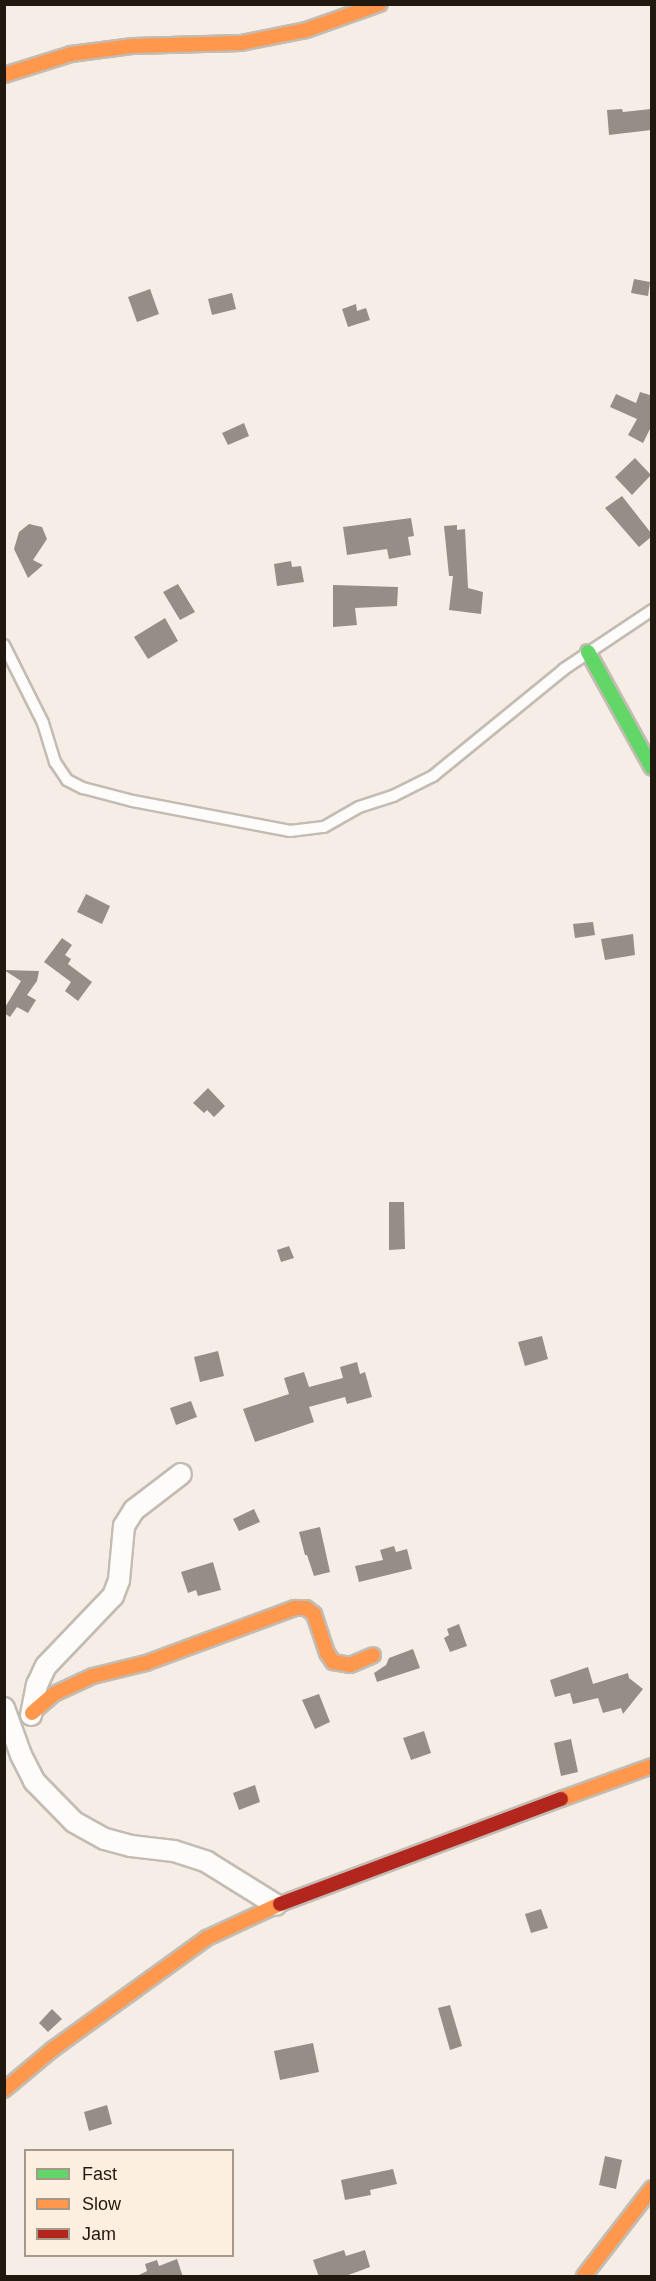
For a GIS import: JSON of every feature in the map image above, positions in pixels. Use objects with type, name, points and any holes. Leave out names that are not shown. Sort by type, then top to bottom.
[{"type":"street","points":[[4,75],[71,54],[123,47],[241,43],[306,30],[380,4]]},
{"type":"street","points":[[588,652],[651,768]]},
{"type":"street","points":[[32,1713],[37,1685],[46,1666],[112,1596],[119,1580],[124,1526],[134,1510],[181,1474]]},
{"type":"street","points":[[16,1737],[32,1713],[54,1694],[93,1676],[146,1663],[295,1608],[306,1608],[314,1614],[327,1653],[333,1662],[350,1665],[373,1655]]},
{"type":"street","points":[[4,1708],[34,1781],[75,1822],[105,1839],[131,1846],[174,1851],[207,1862],[276,1905]]},
{"type":"street","points":[[4,2090],[53,2049],[207,1938],[276,1905],[651,1766]]},
{"type":"street","points":[[584,2277],[651,2188]]},
{"type":"lane","points":[[4,645],[43,723],[55,762],[67,780],[83,788],[133,801],[290,831],[324,827],[359,807],[393,796],[433,776],[564,669],[651,610]]},
{"type":"building","points":[[622,109],[623,112],[651,109],[651,130],[609,135],[607,110]]},
{"type":"building","points":[[634,279],[650,282],[648,296],[631,293]]},
{"type":"building","points":[[150,289],[159,314],[137,322],[128,297]]},
{"type":"building","points":[[232,293],[236,309],[212,315],[208,299]]},
{"type":"building","points":[[356,304],[357,311],[366,308],[370,320],[348,327],[342,309]]},
{"type":"building","points":[[640,392],[650,395],[651,392],[651,427],[643,443],[628,435],[637,419],[610,407],[616,394],[636,403]]},
{"type":"building","points":[[244,423],[249,436],[228,445],[222,433]]},
{"type":"building","points":[[635,458],[651,475],[632,495],[615,477]]},
{"type":"building","points":[[622,496],[651,533],[651,537],[639,547],[605,508]]},
{"type":"building","points":[[411,518],[414,536],[408,537],[411,555],[389,559],[387,549],[347,555],[343,527]]},
{"type":"building","points":[[29,524],[42,527],[47,539],[33,560],[43,565],[28,578],[14,549],[19,532]]},
{"type":"building","points":[[457,525],[457,530],[465,529],[468,588],[483,592],[481,614],[449,610],[453,576],[449,576],[444,526]]},
{"type":"building","points":[[291,561],[292,567],[301,566],[304,582],[277,586],[274,564]]},
{"type":"building","points":[[178,584],[195,612],[180,620],[163,592]]},
{"type":"building","points":[[333,585],[398,587],[397,606],[355,608],[357,625],[333,627]]},
{"type":"building","points":[[165,618],[178,641],[148,659],[134,637]]},
{"type":"building","points":[[86,894],[110,906],[102,924],[77,912]]},
{"type":"building","points":[[593,922],[595,935],[575,938],[573,924]]},
{"type":"building","points":[[633,934],[635,955],[605,960],[601,939]]},
{"type":"building","points":[[62,938],[72,945],[65,955],[71,959],[68,964],[92,982],[78,1001],[65,991],[71,982],[44,962]]},
{"type":"building","points":[[4,970],[39,971],[37,981],[27,995],[36,1000],[28,1013],[17,1007],[10,1017],[4,1013],[4,1009],[21,981]]},
{"type":"building","points":[[208,1088],[225,1106],[214,1117],[207,1110],[204,1113],[193,1103]]},
{"type":"building","points":[[389,1202],[404,1202],[405,1249],[389,1250]]},
{"type":"building","points":[[289,1246],[294,1258],[281,1262],[277,1250]]},
{"type":"building","points":[[542,1336],[548,1359],[525,1366],[518,1342]]},
{"type":"building","points":[[218,1351],[224,1376],[200,1382],[194,1357]]},
{"type":"building","points":[[357,1362],[360,1374],[365,1372],[372,1397],[347,1404],[345,1397],[309,1407],[314,1422],[255,1442],[243,1409],[289,1394],[284,1378],[304,1372],[309,1387],[343,1378],[340,1367]]},
{"type":"building","points":[[191,1401],[197,1417],[176,1425],[170,1408]]},
{"type":"building","points":[[254,1509],[260,1522],[239,1531],[233,1519]]},
{"type":"building","points":[[320,1527],[330,1572],[314,1576],[299,1532]]},
{"type":"building","points":[[394,1546],[396,1552],[407,1549],[412,1569],[359,1582],[355,1566],[383,1560],[380,1550]]},
{"type":"building","points":[[213,1562],[221,1590],[198,1596],[196,1590],[188,1593],[181,1572]]},
{"type":"building","points":[[459,1624],[467,1646],[450,1652],[444,1638],[449,1635],[447,1629]]},
{"type":"building","points":[[413,1649],[420,1668],[377,1682],[374,1673],[386,1665],[389,1658]]},
{"type":"building","points":[[588,1667],[593,1684],[628,1673],[629,1678],[643,1689],[623,1714],[621,1708],[603,1713],[598,1698],[573,1704],[570,1693],[555,1697],[550,1680]]},
{"type":"building","points":[[319,1694],[330,1722],[315,1729],[302,1700]]},
{"type":"building","points":[[424,1731],[431,1753],[411,1760],[403,1738]]},
{"type":"building","points":[[571,1739],[578,1772],[561,1776],[554,1743]]},
{"type":"building","points":[[255,1785],[260,1802],[239,1810],[233,1793]]},
{"type":"building","points":[[541,1909],[548,1928],[531,1933],[525,1914]]},
{"type":"building","points":[[450,2005],[462,2046],[450,2050],[438,2008]]},
{"type":"building","points":[[52,2009],[62,2019],[48,2032],[39,2023]]},
{"type":"building","points":[[313,2043],[319,2072],[280,2080],[274,2051]]},
{"type":"building","points":[[107,2105],[112,2124],[89,2131],[84,2112]]},
{"type":"building","points":[[605,2156],[622,2160],[616,2189],[599,2185]]},
{"type":"building","points":[[393,2169],[397,2184],[370,2190],[371,2195],[345,2200],[341,2180]]},
{"type":"building","points":[[344,2250],[346,2256],[365,2250],[370,2267],[343,2277],[319,2277],[313,2260]]},
{"type":"building","points":[[177,2259],[183,2277],[135,2277],[147,2271],[145,2264],[157,2260],[159,2266]]},
{"type":"traffic: fast","points":[[588,652],[652,768]]},
{"type":"traffic: slow","points":[[4,75],[71,54],[133,46],[241,43],[306,30],[380,4]]},
{"type":"traffic: slow","points":[[32,1713],[54,1694],[93,1676],[146,1663],[295,1608],[306,1608],[314,1614],[327,1653],[333,1662],[350,1665],[373,1655]]},
{"type":"traffic: slow","points":[[561,1799],[652,1766]]},
{"type":"traffic: slow","points":[[4,2090],[53,2049],[207,1938],[280,1904]]},
{"type":"traffic: slow","points":[[584,2276],[652,2188]]},
{"type":"traffic: jam","points":[[280,1904],[561,1799]]}]
